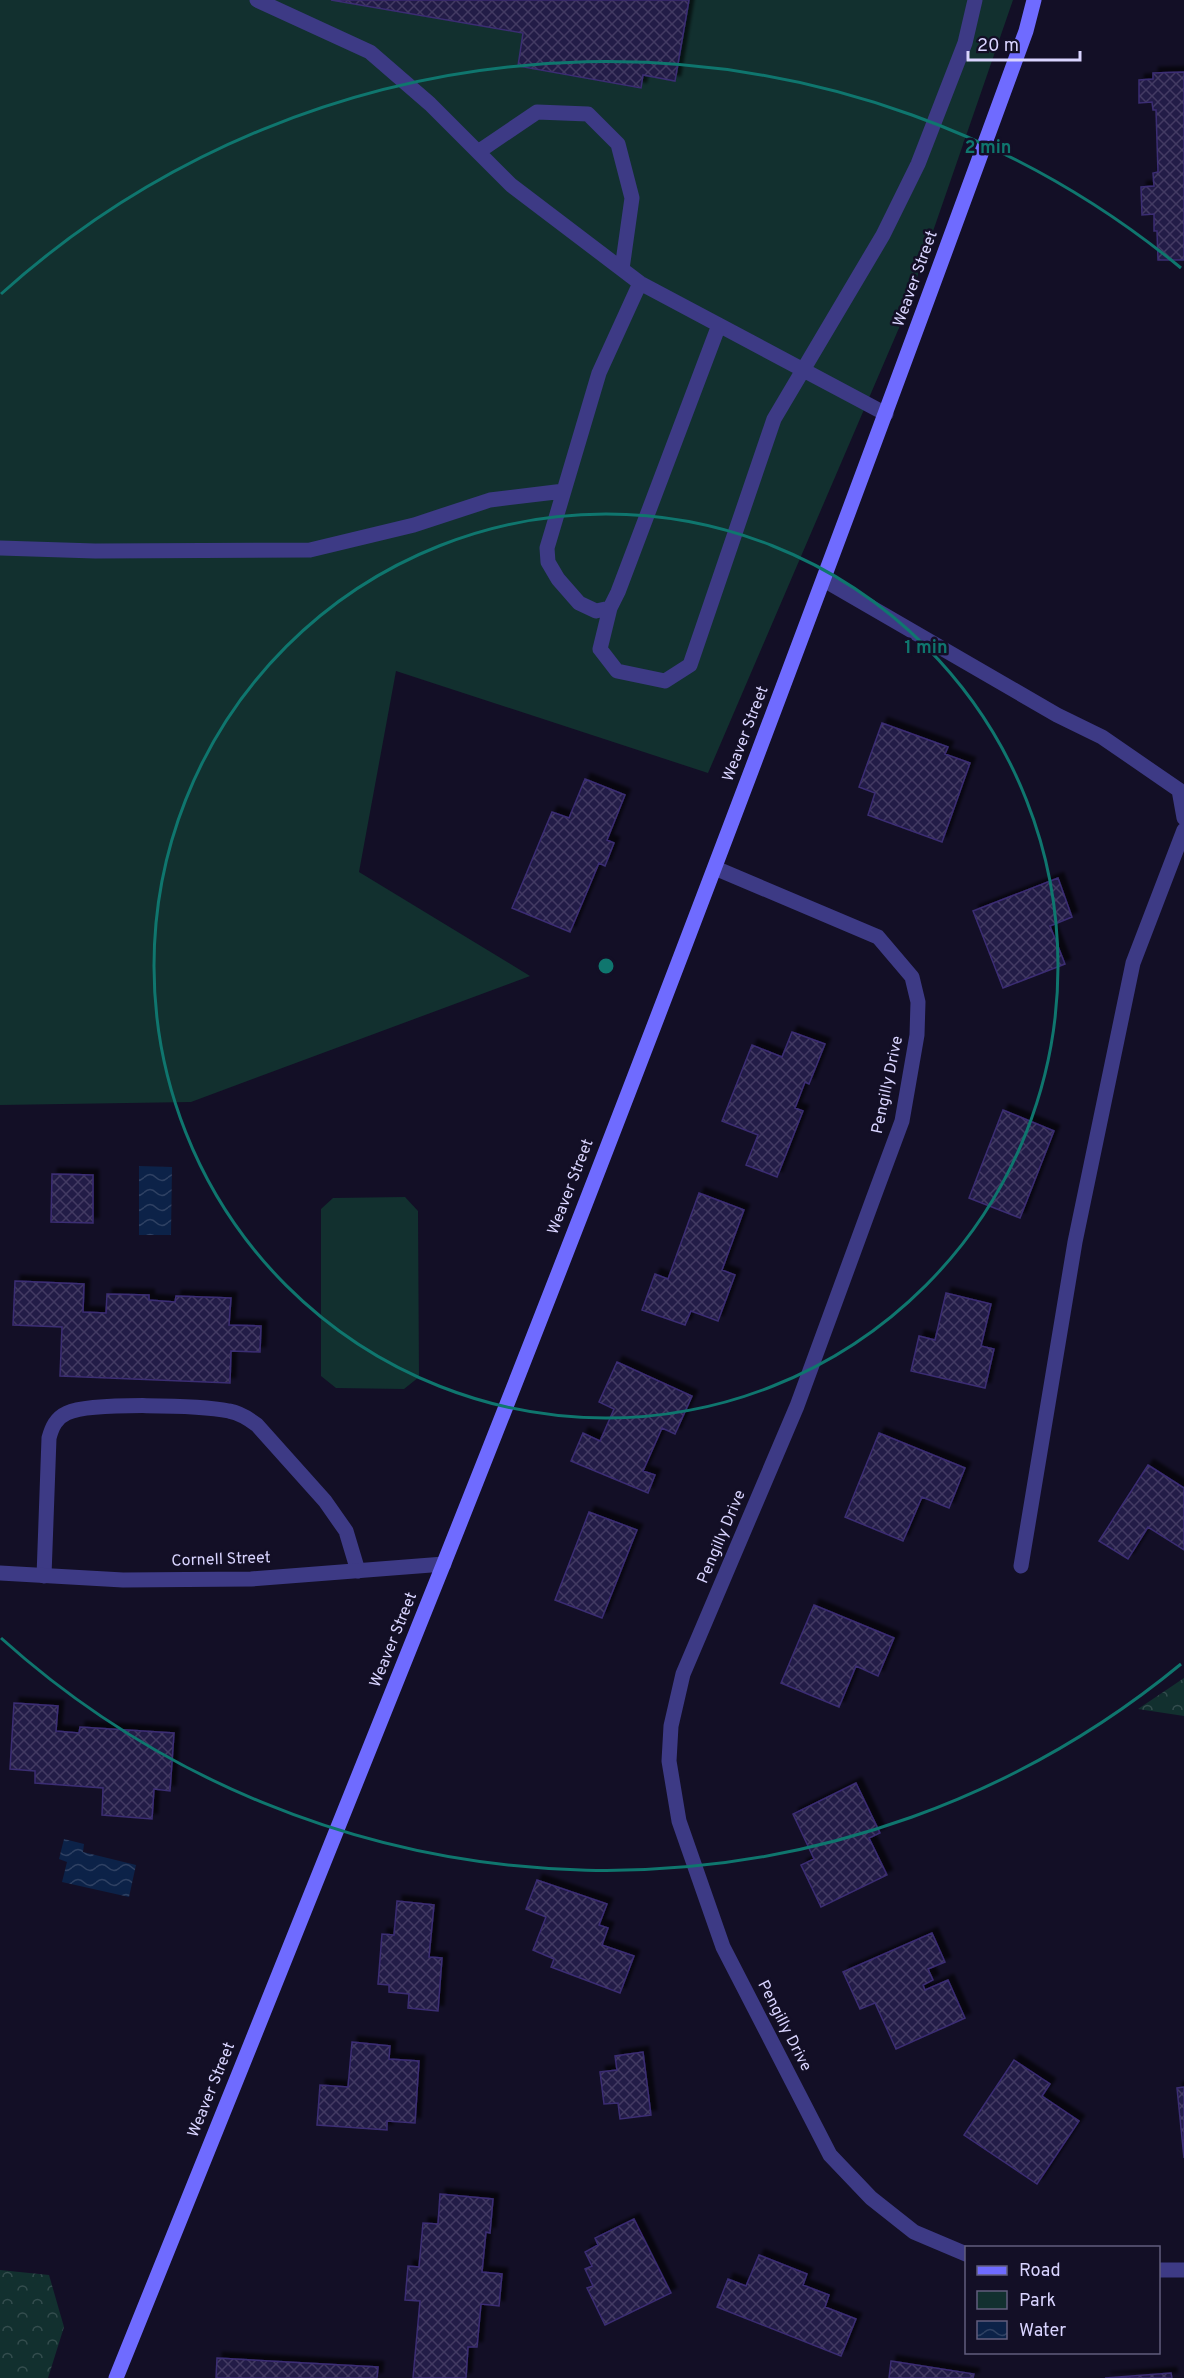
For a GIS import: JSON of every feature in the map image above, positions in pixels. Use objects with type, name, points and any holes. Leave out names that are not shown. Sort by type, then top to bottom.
[{"type":"main road","name":"Weaver Street","points":[[116,2378],[444,1564],[715,868],[886,414],[1026,31],[1034,0]]},
{"type":"street","points":[[257,0],[370,52],[430,104],[511,185],[640,283],[886,414]]},
{"type":"street","points":[[719,325],[618,592],[609,608],[600,649],[617,671],[665,681],[690,665],[774,419],[883,235],[918,164],[965,43],[975,0]]},
{"type":"street","points":[[478,152],[537,112],[588,114],[618,144],[632,198],[622,269]]},
{"type":"street","points":[[609,608],[596,611],[579,603],[558,579],[548,562],[547,548],[599,374],[640,283]]},
{"type":"street","points":[[0,548],[117,551],[310,549],[414,525],[490,500],[564,491]]},
{"type":"street","points":[[824,580],[1057,715],[1102,737],[1179,790],[1184,818]]},
{"type":"street","points":[[1022,1566],[1075,1242],[1133,963],[1184,830]]},
{"type":"street","name":"Pengilly Drive","points":[[715,868],[878,937],[912,978],[918,1002],[917,1035],[902,1121],[866,1221],[797,1406],[683,1674],[671,1726],[669,1761],[679,1821],[723,1947],[830,2155],[871,2198],[914,2232],[965,2254]]},
{"type":"street","points":[[44,1576],[49,1438],[54,1424],[64,1414],[84,1408],[167,1406],[226,1410],[248,1418],[257,1425],[331,1508],[346,1531],[358,1571]]},
{"type":"street","name":"Cornell Street","points":[[0,1573],[123,1580],[251,1579],[444,1564]]},
{"type":"street","points":[[1160,2270],[1184,2270]]},
{"type":"green space","points":[[0,0],[1013,0],[902,321],[708,773],[396,671],[359,872],[530,976],[191,1102],[0,1105]]},
{"type":"green space","points":[[405,1197],[418,1211],[419,1377],[404,1389],[336,1388],[321,1376],[321,1209],[333,1198]]},
{"type":"green space","points":[[1184,1678],[1184,1716],[1138,1709]]},
{"type":"green space","points":[[0,2270],[49,2275],[64,2327],[48,2378],[0,2378]]},
{"type":"water","points":[[139,1166],[172,1167],[171,1235],[139,1235]]},
{"type":"water","points":[[64,1839],[84,1844],[83,1852],[136,1865],[129,1897],[62,1882],[67,1862],[59,1859]]},
{"type":"building","points":[[331,0],[689,0],[675,81],[643,75],[641,88],[518,66],[523,33]]},
{"type":"building","points":[[1184,72],[1184,260],[1158,260],[1154,214],[1142,215],[1141,187],[1154,186],[1153,173],[1158,172],[1156,110],[1153,110],[1152,102],[1139,103],[1139,80],[1153,79],[1153,73]]},
{"type":"building","points":[[882,723],[948,747],[945,754],[970,763],[942,842],[868,815],[875,793],[859,787]]},
{"type":"building","points":[[585,779],[625,795],[607,840],[614,843],[605,866],[599,863],[570,932],[512,908],[552,812],[569,818]]},
{"type":"building","points":[[1058,878],[1072,917],[1050,926],[1065,964],[1003,988],[973,911]]},
{"type":"building","points":[[792,1032],[825,1044],[809,1084],[805,1082],[795,1108],[803,1111],[777,1177],[746,1165],[758,1135],[722,1121],[752,1045],[782,1057]]},
{"type":"building","points":[[1003,1110],[1054,1131],[1020,1218],[969,1198]]},
{"type":"building","points":[[52,1174],[93,1175],[93,1223],[51,1222]]},
{"type":"building","points":[[699,1193],[744,1210],[722,1270],[735,1275],[718,1321],[691,1311],[685,1325],[642,1310],[655,1274],[668,1279]]},
{"type":"building","points":[[15,1281],[84,1284],[83,1312],[106,1313],[107,1294],[149,1295],[149,1300],[175,1302],[176,1296],[231,1298],[229,1325],[261,1326],[260,1352],[231,1351],[230,1383],[60,1376],[62,1327],[13,1325]]},
{"type":"building","points":[[946,1293],[991,1304],[981,1346],[994,1349],[985,1388],[911,1371],[919,1336],[935,1340]]},
{"type":"building","points":[[617,1362],[692,1396],[675,1434],[662,1428],[643,1471],[655,1475],[648,1493],[571,1461],[583,1433],[600,1441],[614,1409],[599,1402]]},
{"type":"building","points":[[879,1433],[965,1468],[949,1508],[922,1497],[903,1541],[845,1517]]},
{"type":"building","points":[[1148,1465],[1184,1488],[1184,1550],[1148,1527],[1128,1559],[1099,1541]]},
{"type":"building","points":[[589,1512],[637,1530],[602,1618],[555,1600]]},
{"type":"building","points":[[814,1605],[894,1638],[878,1676],[856,1666],[839,1707],[781,1683]]},
{"type":"building","points":[[14,1703],[58,1706],[56,1731],[79,1733],[80,1727],[174,1733],[170,1791],[154,1789],[152,1819],[102,1815],[103,1788],[35,1783],[35,1771],[10,1769]]},
{"type":"building","points":[[856,1783],[880,1833],[869,1838],[887,1875],[821,1907],[801,1865],[814,1859],[793,1814]]},
{"type":"building","points":[[537,1880],[607,1904],[599,1925],[608,1928],[602,1945],[634,1956],[620,1993],[551,1967],[554,1959],[533,1950],[546,1917],[526,1909]]},
{"type":"building","points":[[397,1901],[434,1905],[429,1957],[442,1958],[438,2011],[408,2008],[409,1994],[389,1992],[389,1985],[378,1984],[382,1934],[394,1935]]},
{"type":"building","points":[[932,1933],[945,1962],[928,1969],[933,1980],[923,1985],[925,1990],[948,1980],[965,2018],[896,2049],[875,2003],[860,2009],[843,1972]]},
{"type":"building","points":[[352,2042],[390,2046],[389,2059],[419,2061],[415,2123],[387,2121],[387,2130],[317,2125],[320,2085],[348,2087]]},
{"type":"building","points":[[643,2052],[651,2115],[620,2119],[618,2103],[604,2104],[600,2072],[617,2070],[615,2056]]},
{"type":"building","points":[[1014,2060],[1050,2084],[1042,2096],[1079,2121],[1037,2184],[964,2135]]},
{"type":"building","points":[[1184,2087],[1184,2158],[1177,2088]]},
{"type":"building","points":[[440,2194],[493,2199],[490,2233],[486,2232],[482,2272],[502,2274],[499,2306],[481,2304],[477,2347],[468,2347],[466,2378],[413,2378],[420,2301],[405,2300],[408,2266],[419,2267],[423,2223],[438,2224]]},
{"type":"building","points":[[634,2219],[671,2293],[605,2325],[587,2288],[593,2286],[585,2269],[592,2266],[585,2252],[598,2245],[595,2238]]},
{"type":"building","points":[[759,2255],[807,2274],[803,2285],[829,2295],[825,2307],[856,2319],[841,2356],[717,2307],[728,2279],[746,2286]]},
{"type":"building","points":[[217,2358],[378,2367],[377,2378],[216,2378]]},
{"type":"building","points":[[891,2361],[974,2374],[973,2378],[889,2378]]},
{"type":"building","points":[[1171,2373],[1172,2378],[1105,2378],[1132,2376]]}]
